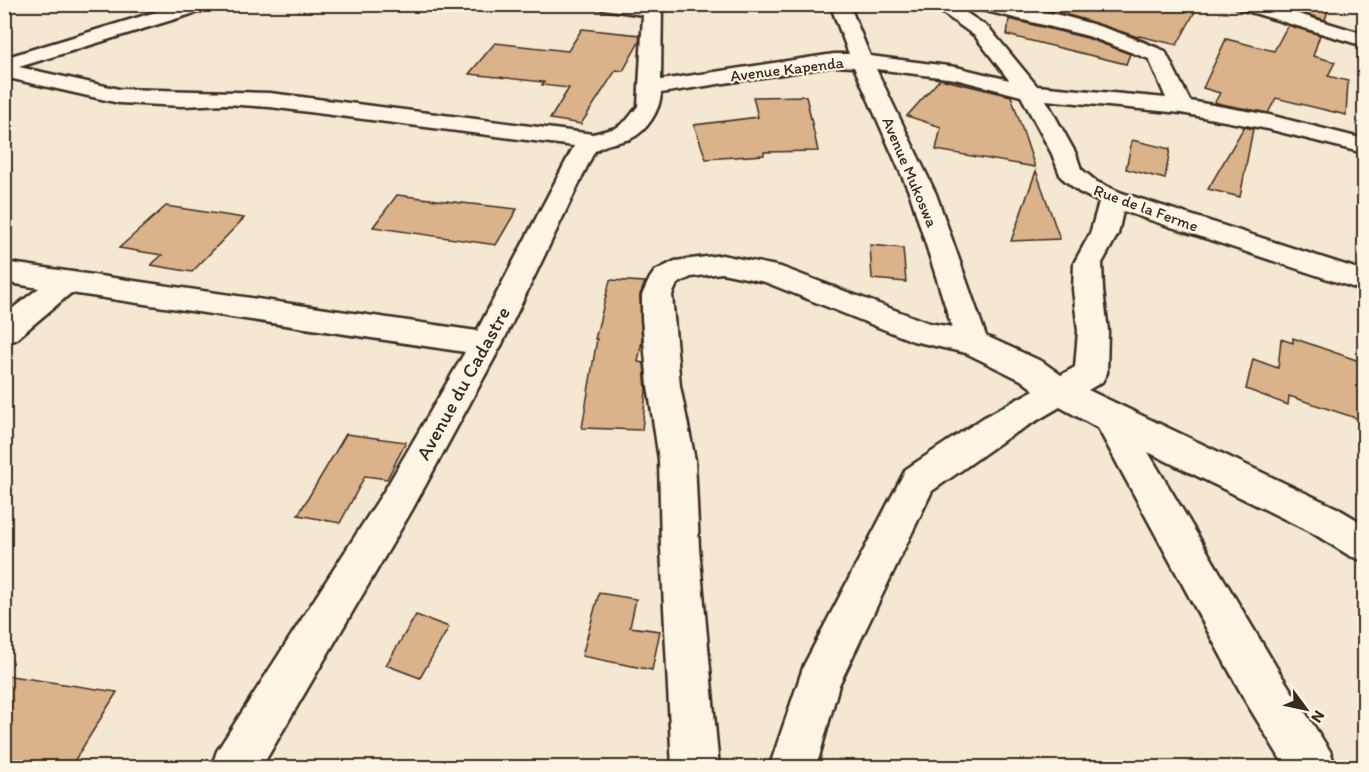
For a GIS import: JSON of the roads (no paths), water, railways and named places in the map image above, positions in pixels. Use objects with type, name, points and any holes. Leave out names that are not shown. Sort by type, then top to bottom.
[{"type":"street","points":[[4,64],[204,4]]},
{"type":"street","points":[[4,70],[119,96],[183,99],[225,97],[270,100],[593,141],[624,133],[635,125],[649,106],[653,7],[604,4]]},
{"type":"street","name":"Avenue Mukoswa","points":[[839,4],[862,61],[923,194],[973,343]]},
{"type":"street","name":"Rue de la Ferme","points":[[939,4],[982,32],[1030,92],[1064,154],[1070,172],[1088,187],[1113,199],[1365,281]]},
{"type":"street","points":[[981,4],[1077,29],[1158,55],[1181,106]]},
{"type":"street","points":[[1244,4],[1365,40]]},
{"type":"street","name":"Avenue Kapenda","points":[[650,88],[834,60],[862,61],[956,73],[1030,92],[1181,106],[1269,122],[1365,146]]},
{"type":"street","name":"Avenue du Cadastre","points":[[234,768],[399,499],[486,344],[552,216],[575,164],[584,149],[593,141]]},
{"type":"street","points":[[792,768],[819,680],[919,480],[995,428],[1091,372],[1093,331],[1088,290],[1088,263],[1104,234],[1113,199]]},
{"type":"street","points":[[696,768],[680,548],[677,460],[664,386],[657,318],[657,295],[665,278],[685,268],[722,264],[761,272],[815,290],[924,333],[973,343],[1032,371],[1059,391],[1324,520],[1365,544]]},
{"type":"street","points":[[4,272],[486,344]]},
{"type":"street","points":[[4,332],[65,282]]},
{"type":"street","points":[[1110,417],[1262,686],[1313,768]]}]
